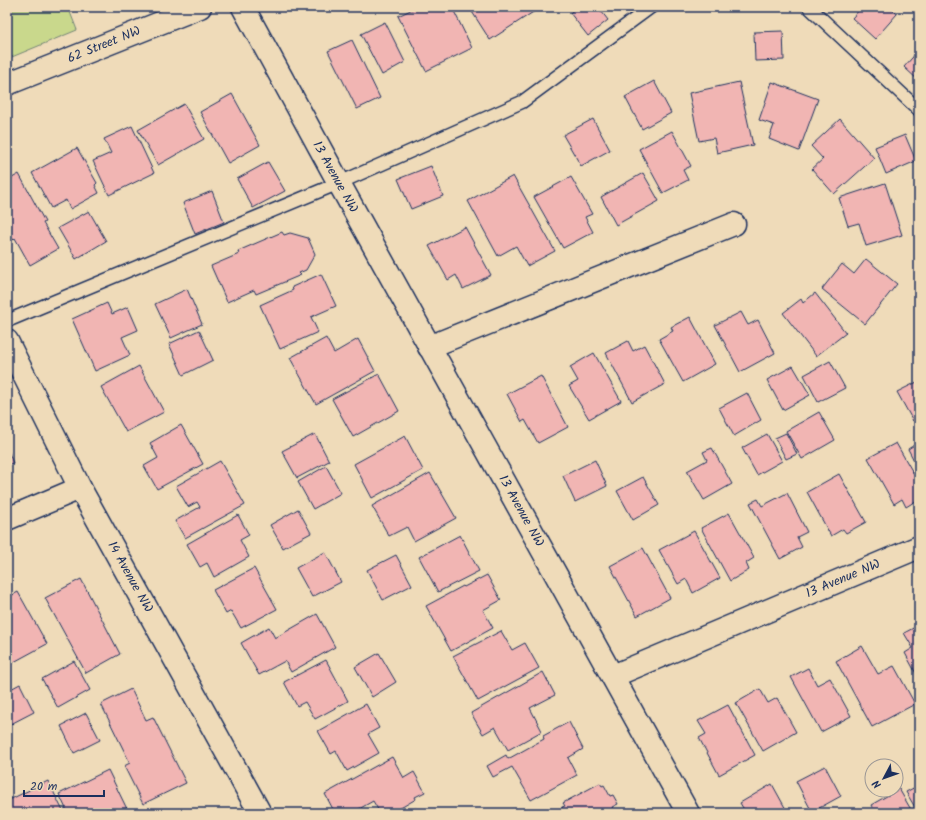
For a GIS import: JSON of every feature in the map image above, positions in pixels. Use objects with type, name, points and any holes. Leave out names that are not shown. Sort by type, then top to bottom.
[{"type":"street","name":"62 Street NW","points":[[7,84],[200,7]]},
{"type":"street","name":"13 Avenue NW","points":[[243,7],[338,183],[688,813]]},
{"type":"street","points":[[429,347],[734,224]]},
{"type":"street","name":"14 Avenue NW","points":[[7,341],[80,488],[257,812]]},
{"type":"street","points":[[7,519],[80,488]]},
{"type":"street","name":"13 Avenue NW","points":[[613,676],[919,547]]},
{"type":"lane","points":[[7,321],[338,183],[522,102],[651,7]]},
{"type":"lane","points":[[809,7],[919,110]]},
{"type":"green space","points":[[7,7],[68,7],[77,30],[7,59]]},
{"type":"building","points":[[417,7],[452,7],[472,48],[426,71],[398,16]]},
{"type":"building","points":[[469,7],[541,7],[490,40]]},
{"type":"building","points":[[577,7],[598,7],[608,20],[588,36],[570,13]]},
{"type":"building","points":[[862,7],[890,7],[897,14],[875,39],[852,18]]},
{"type":"building","points":[[385,22],[405,62],[382,75],[361,34]]},
{"type":"building","points":[[783,31],[784,60],[755,61],[754,32]]},
{"type":"building","points":[[352,40],[380,98],[357,109],[328,51]]},
{"type":"building","points":[[919,50],[919,81],[904,67]]},
{"type":"building","points":[[654,81],[671,113],[642,129],[625,97]]},
{"type":"building","points":[[739,82],[753,145],[717,153],[714,138],[699,141],[689,93]]},
{"type":"building","points":[[772,82],[818,99],[799,151],[769,139],[774,125],[759,120]]},
{"type":"building","points":[[232,94],[260,145],[228,163],[200,112]]},
{"type":"building","points":[[184,104],[204,139],[158,165],[138,130]]},
{"type":"building","points":[[593,119],[610,150],[581,166],[563,135]]},
{"type":"building","points":[[840,119],[874,158],[834,194],[812,169],[823,159],[811,146]]},
{"type":"building","points":[[132,126],[154,173],[109,195],[93,161],[111,153],[104,139]]},
{"type":"building","points":[[672,131],[691,166],[683,170],[688,180],[663,193],[639,149]]},
{"type":"building","points":[[905,135],[916,161],[886,174],[875,147]]},
{"type":"building","points":[[77,148],[97,183],[95,185],[99,193],[70,209],[66,200],[51,208],[32,173]]},
{"type":"building","points":[[268,162],[285,191],[253,208],[237,179]]},
{"type":"building","points":[[431,166],[443,196],[411,209],[398,179]]},
{"type":"building","points":[[643,173],[659,201],[616,225],[601,197]]},
{"type":"building","points":[[19,174],[45,222],[43,223],[58,249],[30,265],[15,238],[13,240],[7,229],[7,181]]},
{"type":"building","points":[[513,176],[555,251],[527,266],[516,246],[498,256],[468,201]]},
{"type":"building","points":[[571,177],[592,214],[585,217],[593,232],[563,248],[534,197]]},
{"type":"building","points":[[885,183],[902,235],[866,246],[859,223],[848,226],[839,198]]},
{"type":"building","points":[[212,191],[224,222],[195,234],[183,203]]},
{"type":"building","points":[[89,211],[106,241],[76,259],[58,228]]},
{"type":"building","points":[[465,227],[491,275],[463,289],[456,275],[448,280],[429,246]]},
{"type":"building","points":[[282,232],[284,235],[290,233],[308,238],[315,254],[306,270],[299,273],[301,275],[256,294],[254,290],[227,302],[211,266],[239,254],[238,251]]},
{"type":"building","points":[[866,259],[897,284],[865,324],[822,289],[842,264],[854,274]]},
{"type":"building","points":[[321,274],[336,306],[311,317],[318,332],[280,349],[260,305],[293,290],[292,287]]},
{"type":"building","points":[[187,289],[202,324],[171,338],[155,304]]},
{"type":"building","points":[[815,293],[846,333],[816,356],[783,313],[801,299],[803,303]]},
{"type":"building","points":[[107,303],[112,314],[128,307],[138,330],[122,337],[130,355],[95,371],[72,319]]},
{"type":"building","points":[[741,312],[748,325],[758,320],[775,353],[740,372],[715,325]]},
{"type":"building","points":[[690,317],[715,364],[683,382],[659,339],[673,331],[671,327]]},
{"type":"building","points":[[199,330],[213,360],[183,375],[169,344]]},
{"type":"building","points":[[326,338],[334,353],[358,339],[375,371],[316,404],[290,358]]},
{"type":"building","points":[[628,341],[633,351],[644,345],[665,384],[632,402],[606,353]]},
{"type":"building","points":[[594,353],[621,401],[589,419],[569,386],[578,381],[570,367]]},
{"type":"building","points":[[830,361],[845,388],[818,402],[804,375]]},
{"type":"building","points":[[139,366],[164,412],[126,432],[101,387]]},
{"type":"building","points":[[793,366],[810,395],[783,410],[767,380]]},
{"type":"building","points":[[379,374],[399,411],[353,437],[332,399]]},
{"type":"building","points":[[541,376],[568,427],[538,443],[525,420],[522,422],[507,394]]},
{"type":"building","points":[[919,381],[919,418],[913,421],[897,392]]},
{"type":"building","points":[[747,393],[761,420],[734,436],[719,408]]},
{"type":"building","points":[[819,412],[835,440],[802,459],[786,431]]},
{"type":"building","points":[[181,425],[203,464],[157,489],[144,466],[158,458],[150,443]]},
{"type":"building","points":[[786,433],[797,454],[786,459],[775,438]]},
{"type":"building","points":[[315,434],[329,461],[297,478],[282,451]]},
{"type":"building","points":[[767,434],[782,461],[757,475],[742,448]]},
{"type":"building","points":[[405,436],[423,470],[372,498],[354,464]]},
{"type":"building","points":[[919,442],[919,470],[908,449]]},
{"type":"building","points":[[896,443],[919,483],[919,499],[906,507],[902,499],[894,504],[868,458]]},
{"type":"building","points":[[7,448],[13,463],[7,465]]},
{"type":"building","points":[[712,448],[732,484],[704,500],[687,471],[707,460],[703,452]]},
{"type":"building","points":[[595,460],[607,486],[575,502],[563,476]]},
{"type":"building","points":[[220,461],[245,505],[185,538],[175,521],[200,507],[197,502],[188,507],[176,486]]},
{"type":"building","points":[[326,466],[341,493],[313,509],[298,482]]},
{"type":"building","points":[[430,473],[456,518],[414,541],[407,527],[389,536],[372,506]]},
{"type":"building","points":[[839,474],[866,522],[846,533],[843,529],[831,536],[807,492]]},
{"type":"building","points":[[643,477],[659,505],[633,520],[617,491]]},
{"type":"building","points":[[787,493],[807,532],[797,537],[802,547],[780,559],[750,503],[758,499],[762,506]]},
{"type":"building","points":[[298,509],[311,533],[283,548],[270,525]]},
{"type":"building","points":[[729,513],[754,558],[746,563],[749,570],[730,581],[701,528]]},
{"type":"building","points":[[238,515],[249,535],[240,540],[249,557],[214,577],[207,563],[200,567],[187,544]]},
{"type":"building","points":[[694,531],[720,578],[693,593],[686,579],[678,584],[659,550]]},
{"type":"building","points":[[460,535],[479,571],[438,592],[419,557]]},
{"type":"building","points":[[643,548],[670,598],[637,616],[610,566]]},
{"type":"building","points":[[325,552],[341,582],[312,597],[296,568]]},
{"type":"building","points":[[396,555],[412,585],[383,600],[367,570]]},
{"type":"building","points":[[254,568],[277,609],[241,628],[231,611],[226,614],[213,590]]},
{"type":"building","points":[[487,575],[501,600],[483,610],[493,628],[451,651],[426,606]]},
{"type":"building","points":[[81,579],[120,654],[86,673],[45,598]]},
{"type":"building","points":[[18,592],[47,644],[12,663],[7,654],[7,598]]},
{"type":"building","points":[[317,614],[335,647],[291,672],[285,661],[259,675],[241,643],[269,627],[275,638]]},
{"type":"building","points":[[919,625],[919,679],[905,653],[913,648],[904,633]]},
{"type":"building","points":[[501,631],[512,650],[525,643],[539,668],[478,701],[453,656]]},
{"type":"building","points":[[862,646],[878,674],[894,666],[915,704],[872,727],[836,661]]},
{"type":"building","points":[[379,653],[396,682],[372,697],[355,667]]},
{"type":"building","points":[[326,660],[348,701],[315,719],[305,702],[297,706],[284,682]]},
{"type":"building","points":[[74,661],[90,690],[58,708],[42,679]]},
{"type":"building","points":[[808,668],[817,685],[830,678],[851,716],[821,732],[791,677]]},
{"type":"building","points":[[543,672],[555,695],[530,708],[542,731],[508,750],[495,727],[483,734],[471,713]]},
{"type":"building","points":[[20,684],[34,712],[7,726],[7,691]]},
{"type":"building","points":[[131,689],[146,720],[153,717],[186,783],[143,804],[124,766],[130,763],[101,704]]},
{"type":"building","points":[[760,689],[768,703],[777,698],[796,732],[763,751],[736,703]]},
{"type":"building","points":[[366,704],[379,728],[368,734],[379,753],[347,771],[336,751],[331,754],[318,731]]},
{"type":"building","points":[[728,705],[755,755],[719,775],[699,738],[706,734],[698,721]]},
{"type":"building","points":[[86,713],[100,740],[74,753],[61,726]]},
{"type":"building","points":[[569,722],[583,749],[568,758],[577,775],[531,800],[512,767],[493,777],[487,766],[506,755],[508,759],[544,739],[543,736]]},
{"type":"building","points":[[392,757],[404,778],[414,772],[425,792],[392,813],[380,813],[373,801],[352,813],[335,813],[325,794]]},
{"type":"building","points":[[825,766],[841,796],[812,812],[796,781]]},
{"type":"building","points":[[108,770],[127,809],[120,813],[68,813],[59,794]]},
{"type":"building","points":[[48,781],[64,813],[7,813],[7,801]]},
{"type":"building","points":[[600,783],[602,786],[604,785],[610,796],[613,795],[618,804],[612,807],[615,813],[565,813],[562,807],[565,806],[563,803]]},
{"type":"building","points":[[772,784],[788,813],[746,813],[740,803]]},
{"type":"building","points":[[919,785],[919,808],[916,809],[906,792]]},
{"type":"building","points":[[883,798],[904,798],[913,813],[875,813],[871,805]]},
{"type":"building","points":[[416,808],[419,813],[407,813]]}]
